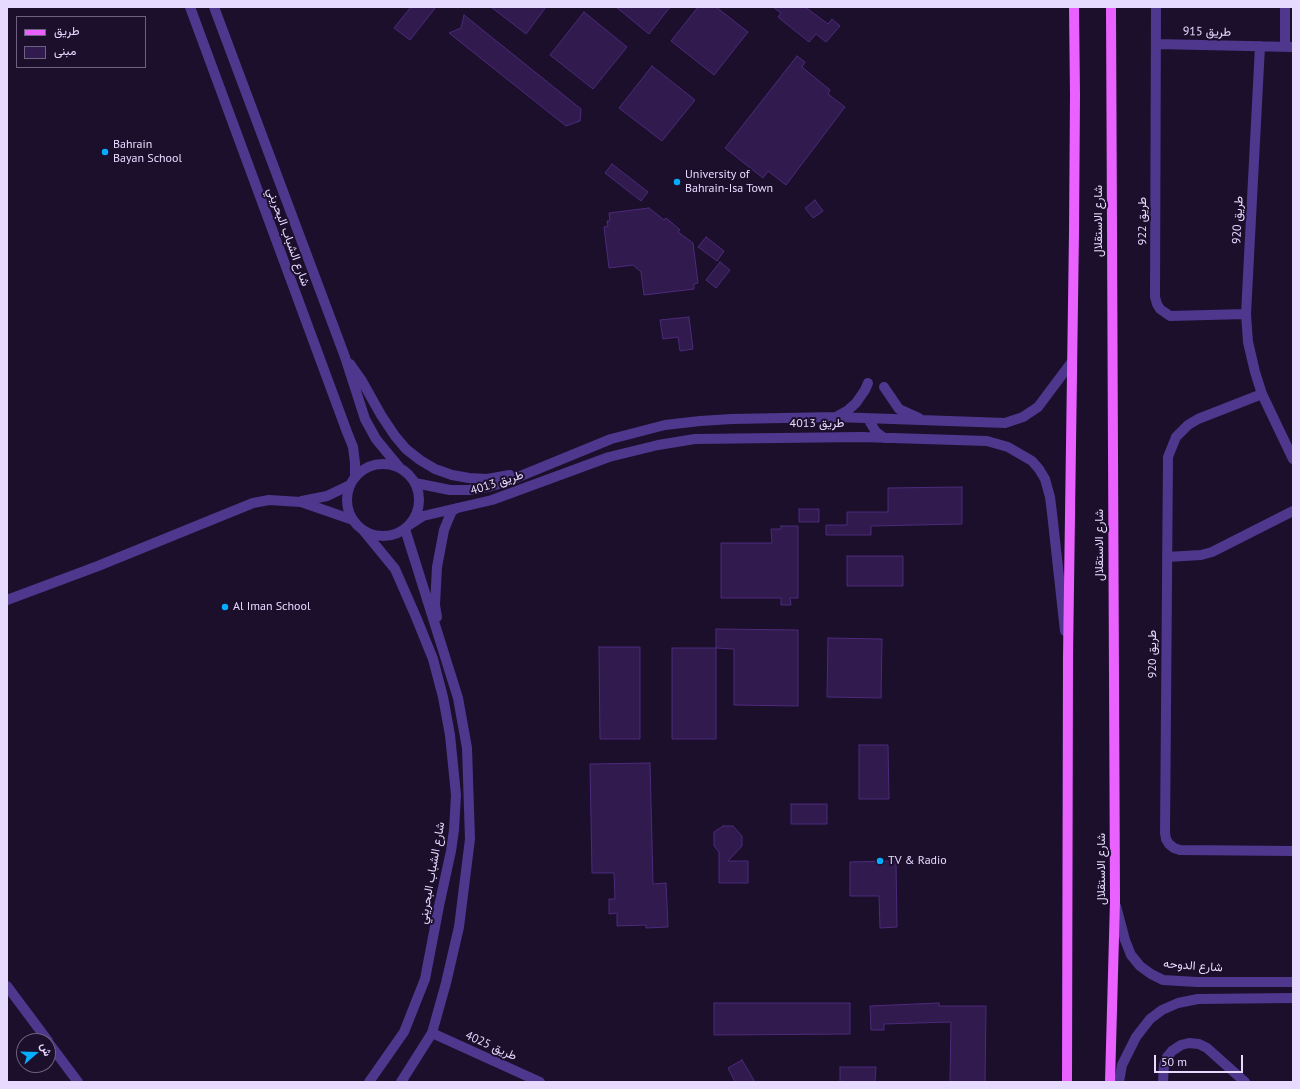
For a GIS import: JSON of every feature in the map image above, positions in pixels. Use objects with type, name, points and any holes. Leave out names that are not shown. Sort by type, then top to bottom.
[{"type":"main road","name":"شارع الاستقلال","points":[[1067,1082],[1068,657],[1074,140],[1074,7]]},
{"type":"main road","name":"شارع الاستقلال","points":[[1110,7],[1115,901],[1110,1082]]},
{"type":"street","name":"شارع الشباب البحريني","points":[[190,7],[353,447],[355,463],[352,481]]},
{"type":"street","name":"شارع الشباب البحريني","points":[[214,7],[345,357],[365,419],[382,448],[399,467]]},
{"type":"street","points":[[1156,7],[1156,44]]},
{"type":"street","points":[[1285,7],[1289,47]]},
{"type":"street","name":"طريق 915","points":[[1156,44],[1289,47]]},
{"type":"street","name":"طريق 922","points":[[1156,44],[1155,297],[1157,304],[1170,316],[1246,314]]},
{"type":"street","name":"طريق 920","points":[[1260,46],[1246,314],[1248,342],[1262,394],[1293,459]]},
{"type":"street","points":[[345,357],[362,381],[381,415],[395,436],[406,449],[420,460],[435,469],[452,475],[469,478],[487,479],[526,473]]},
{"type":"street","name":"طريق 4013","points":[[415,483],[450,490],[488,488],[612,439],[665,425],[732,419],[836,417],[1005,423],[1014,421],[1031,413],[1038,407],[1071,362]]},
{"type":"street","points":[[836,417],[847,411],[856,403],[868,383]]},
{"type":"street","points":[[884,387],[899,409],[923,420]]},
{"type":"street","name":"طريق 920","points":[[1262,394],[1198,419],[1188,425],[1176,437],[1168,456],[1165,833],[1166,839],[1174,848],[1180,850],[1293,851]]},
{"type":"street","points":[[868,419],[873,428],[884,438]]},
{"type":"street","points":[[861,437],[873,428],[878,419]]},
{"type":"street","name":"طريق 4013","points":[[407,527],[423,516],[492,500],[609,457],[658,445],[695,439],[861,437],[987,441],[1008,447],[1032,461],[1045,479],[1050,497],[1068,657]]},
{"type":"street","points":[[300,502],[327,496],[352,481],[362,470],[371,466],[390,464],[399,467],[408,474],[415,483],[419,501],[415,518],[407,527],[395,534],[384,536],[373,535],[363,530],[353,520],[349,512],[347,494],[352,481]]},
{"type":"street","points":[[7,600],[98,566],[253,503],[269,500],[300,502],[353,520]]},
{"type":"street","points":[[440,642],[435,605],[437,567],[444,530],[452,511],[457,508]]},
{"type":"street","points":[[1167,556],[1201,555],[1212,552],[1293,511]]},
{"type":"street","points":[[401,1082],[432,1033],[446,983],[459,927],[470,838],[467,748],[458,698],[440,642],[407,527]]},
{"type":"street","name":"شارع الشباب البحريني","points":[[363,530],[395,569],[433,659],[443,697],[450,735],[456,795],[451,852],[425,979],[404,1032],[369,1082]]},
{"type":"street","name":"شارع الدوحه","points":[[1115,901],[1125,940],[1131,954],[1140,966],[1163,980],[1197,982],[1293,982]]},
{"type":"street","points":[[7,986],[42,1033]]},
{"type":"street","points":[[1119,1082],[1122,1065],[1136,1037],[1150,1019],[1162,1010],[1178,1003],[1198,999],[1293,998]]},
{"type":"street","name":"طريق 4025","points":[[432,1033],[540,1082]]},
{"type":"street","points":[[1163,1082],[1164,1065],[1167,1057],[1172,1051],[1181,1045],[1189,1043],[1199,1044],[1207,1048],[1245,1082]]},
{"type":"street","points":[[56,1052],[78,1082]]},
{"type":"building","points":[[411,7],[436,7],[410,40],[394,28]]},
{"type":"building","points":[[491,7],[546,7],[526,34]]},
{"type":"building","points":[[616,7],[670,7],[649,34]]},
{"type":"building","points":[[698,7],[716,7],[748,32],[714,75],[671,41]]},
{"type":"building","points":[[773,7],[805,7],[828,24],[832,19],[840,26],[826,42],[816,34],[809,42],[778,17],[781,13]]},
{"type":"building","points":[[584,12],[627,47],[593,89],[550,55]]},
{"type":"building","points":[[464,15],[581,109],[580,121],[566,126],[449,33],[461,28]]},
{"type":"building","points":[[797,56],[805,62],[802,67],[830,90],[828,94],[845,107],[786,185],[768,171],[763,178],[725,148]]},
{"type":"building","points":[[652,66],[695,100],[662,141],[619,108]]},
{"type":"building","points":[[612,164],[648,192],[641,201],[605,173]]},
{"type":"building","points":[[815,200],[823,211],[813,218],[805,208]]},
{"type":"building","points":[[649,208],[664,220],[666,218],[680,230],[678,232],[693,243],[698,283],[694,284],[694,289],[644,295],[641,272],[633,265],[609,268],[604,227],[608,226],[607,221],[610,221],[609,213]]},
{"type":"building","points":[[706,237],[724,251],[717,261],[698,247]]},
{"type":"building","points":[[720,262],[730,270],[716,288],[706,280]]},
{"type":"building","points":[[689,317],[693,349],[680,351],[678,337],[663,339],[660,320]]},
{"type":"building","points":[[962,487],[962,524],[871,526],[871,535],[826,535],[826,525],[847,525],[847,512],[888,512],[888,488]]},
{"type":"building","points":[[799,509],[819,509],[819,522],[799,522]]},
{"type":"building","points":[[781,526],[798,526],[798,598],[790,598],[791,605],[781,605],[781,598],[721,598],[721,543],[772,543],[771,529],[781,529]]},
{"type":"building","points":[[847,556],[903,556],[903,586],[847,586]]},
{"type":"building","points":[[716,629],[798,630],[798,706],[734,705],[734,649],[716,648]]},
{"type":"building","points":[[828,638],[882,639],[881,698],[827,697]]},
{"type":"building","points":[[599,647],[640,647],[640,739],[600,739]]},
{"type":"building","points":[[672,648],[716,648],[716,739],[672,739]]},
{"type":"building","points":[[859,745],[888,745],[889,799],[859,799]]},
{"type":"building","points":[[650,763],[653,884],[666,883],[668,927],[646,928],[646,925],[617,926],[617,913],[609,914],[609,899],[615,899],[614,873],[592,873],[590,764]]},
{"type":"building","points":[[791,804],[827,804],[827,824],[791,824]]},
{"type":"building","points":[[723,826],[733,826],[742,836],[742,846],[728,861],[748,861],[748,883],[719,883],[719,852],[714,846],[714,832]]},
{"type":"building","points":[[896,861],[897,927],[880,928],[879,896],[850,896],[850,862]]},
{"type":"building","points":[[714,1003],[850,1003],[850,1034],[714,1035]]},
{"type":"building","points":[[939,1003],[939,1006],[986,1006],[985,1082],[950,1082],[951,1022],[884,1024],[884,1030],[871,1030],[870,1006]]},
{"type":"building","points":[[742,1060],[755,1082],[735,1082],[728,1068]]},
{"type":"building","points":[[840,1067],[876,1067],[875,1082],[840,1082]]},
{"type":"place","name":"Bahrain Bayan School","points":[[105,152]]},
{"type":"place","name":"University of Bahrain-Isa Town","points":[[677,182]]},
{"type":"place","name":"Al Iman School","points":[[225,607]]},
{"type":"place","name":"TV & Radio","points":[[880,861]]}]
